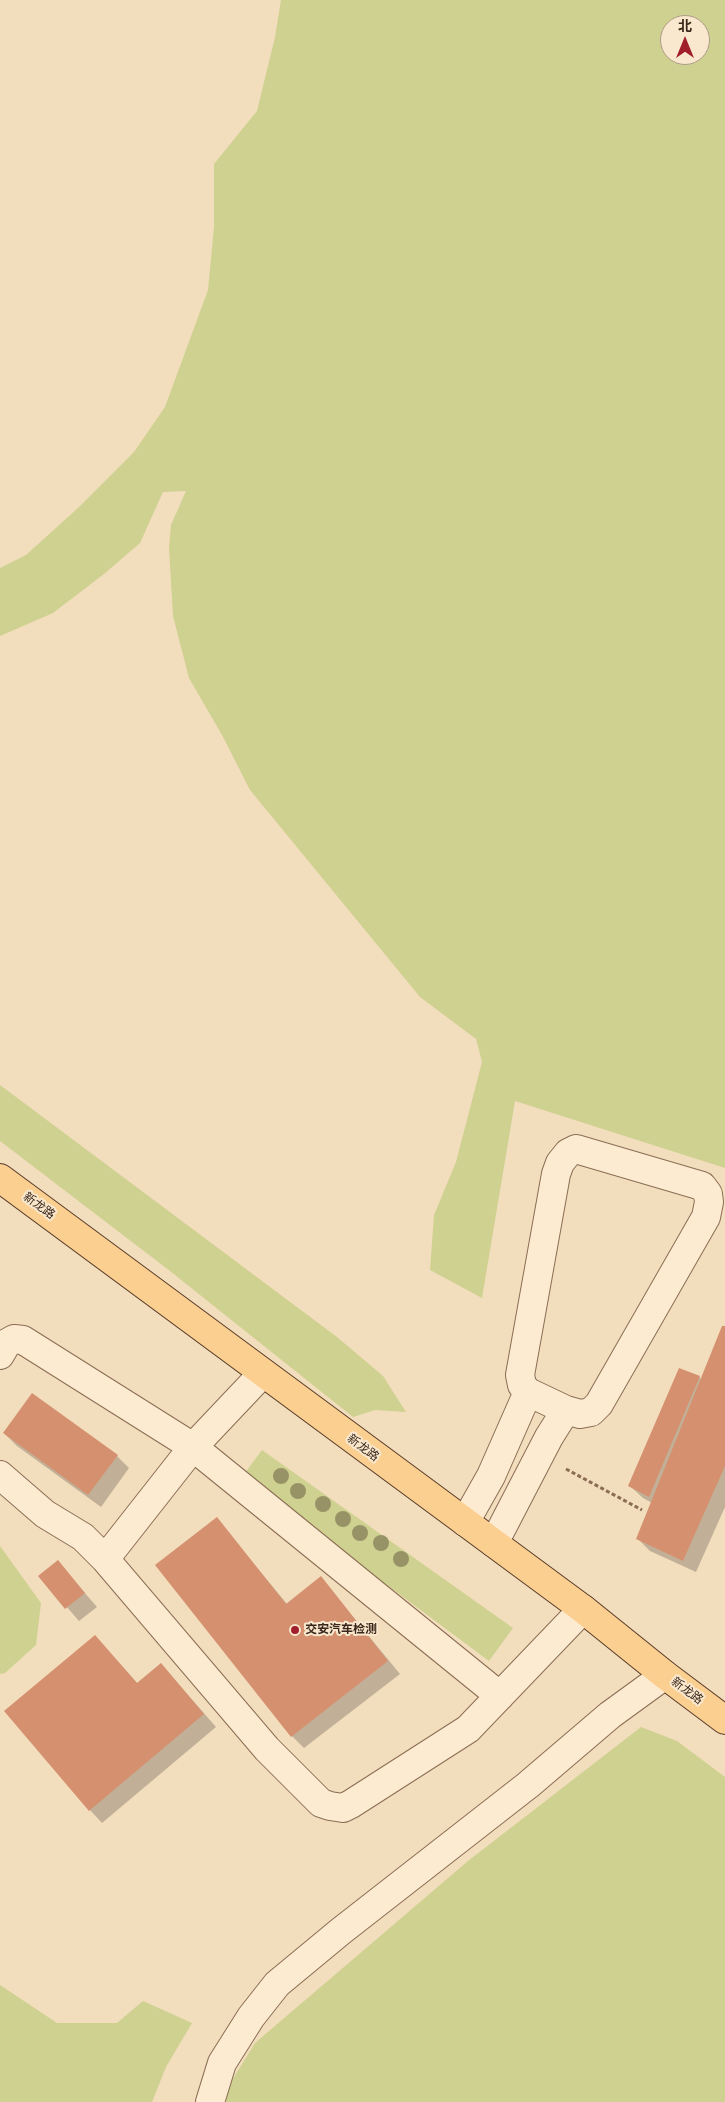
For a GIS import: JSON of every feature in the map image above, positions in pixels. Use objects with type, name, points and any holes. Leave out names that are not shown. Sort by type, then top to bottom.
[{"type":"main road","name":"新龙路","points":[[0,1178],[258,1377],[578,1614]]},
{"type":"main road","name":"新龙路","points":[[0,1194],[494,1543],[725,1734]]},
{"type":"main road","name":"新龙路","points":[[660,1679],[725,1720]]},
{"type":"street","points":[[576,1149],[589,1152],[702,1186],[708,1194],[709,1202],[706,1217],[599,1404],[591,1412],[580,1414],[566,1410],[528,1392],[522,1385],[520,1375],[556,1174],[560,1163],[568,1153],[576,1149]]},
{"type":"street","points":[[0,1354],[7,1343],[14,1339],[23,1340],[193,1447],[500,1696]]},
{"type":"street","points":[[104,1559],[193,1447],[258,1377]]},
{"type":"street","points":[[465,1522],[491,1476],[528,1392]]},
{"type":"street","points":[[494,1543],[566,1410]]},
{"type":"street","points":[[0,1475],[45,1514],[83,1537],[267,1749],[321,1804],[344,1808],[468,1729],[578,1614]]},
{"type":"street","points":[[210,2102],[222,2063],[250,2017],[278,1984],[341,1931],[528,1785],[610,1714],[660,1679]]},
{"type":"path","points":[[540,1455],[642,1510]]},
{"type":"green space","points":[[281,0],[725,0],[725,1168],[515,1101],[482,1298],[430,1270],[434,1215],[456,1162],[482,1062],[476,1039],[420,997],[250,790],[222,735],[189,678],[173,616],[169,548],[171,525],[186,491],[163,492],[140,543],[104,574],[53,613],[0,636],[0,568],[26,555],[78,508],[134,452],[165,407],[208,290],[214,227],[214,164],[257,111],[275,37]]},
{"type":"green space","points":[[0,1085],[337,1337],[383,1376],[406,1412],[375,1410],[353,1417],[170,1271],[0,1141]]},
{"type":"green space","points":[[262,1450],[513,1628],[489,1661],[242,1477]]},
{"type":"green space","points":[[0,1546],[41,1603],[36,1645],[5,1673],[0,1674]]},
{"type":"green space","points":[[641,1727],[677,1741],[725,1777],[725,2102],[223,2102],[229,2085],[255,2043],[468,1861]]},
{"type":"green space","points":[[0,1985],[57,2023],[117,2023],[143,2001],[192,2023],[166,2067],[152,2102],[0,2102]]},
{"type":"building","points":[[722,1326],[725,1326],[725,1466],[683,1561],[636,1539]]},
{"type":"building","points":[[679,1368],[700,1376],[649,1497],[628,1486]]},
{"type":"building","points":[[32,1393],[118,1455],[88,1495],[3,1433]]},
{"type":"building","points":[[217,1517],[286,1604],[321,1576],[388,1661],[291,1737],[155,1565]]},
{"type":"building","points":[[58,1560],[85,1593],[65,1609],[38,1576]]},
{"type":"building","points":[[95,1635],[137,1683],[161,1663],[204,1714],[89,1811],[4,1711]]},
{"type":"place","name":"交安汽车检测","points":[[295,1630]]}]
